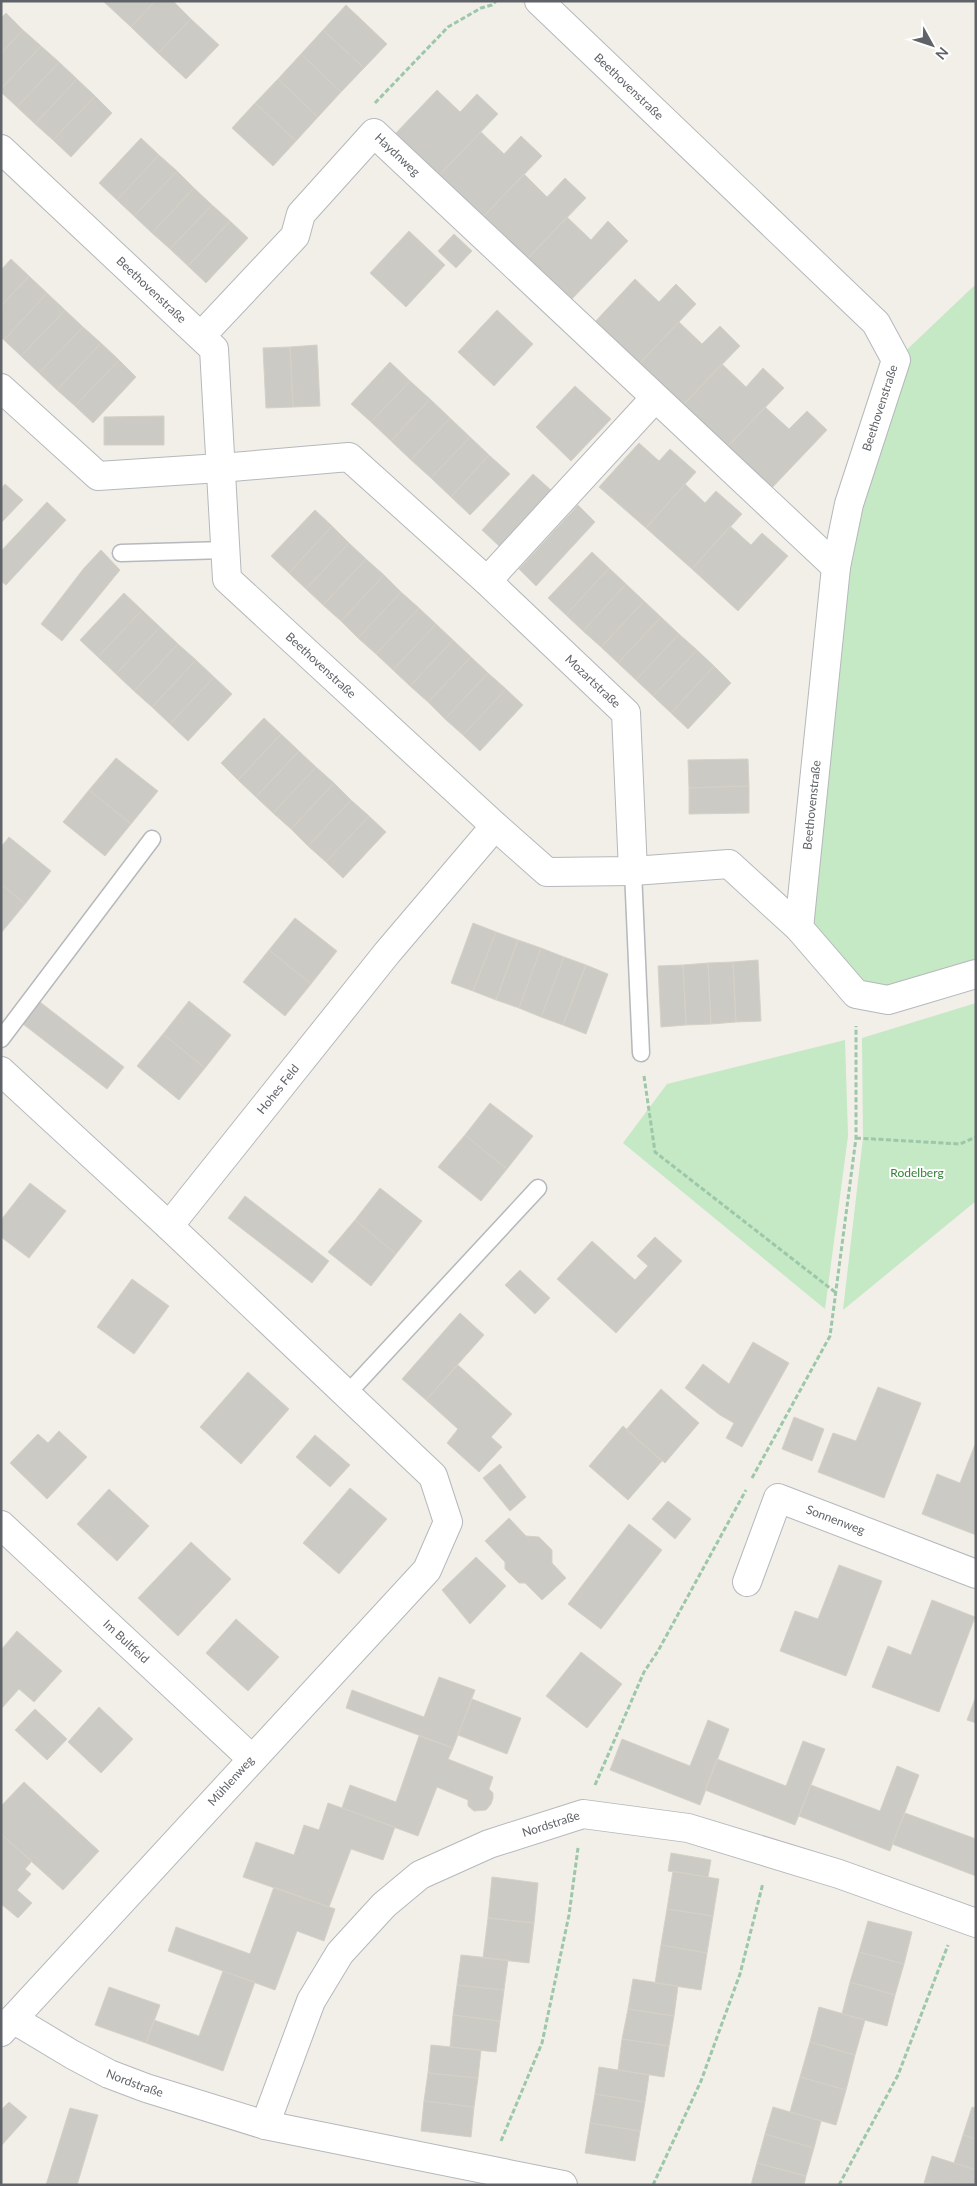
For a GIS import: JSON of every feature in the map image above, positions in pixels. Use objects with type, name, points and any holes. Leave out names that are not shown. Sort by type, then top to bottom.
[{"type":"street","name":"Beethovenstraße","points":[[539,1],[876,324],[896,360],[849,504],[836,567],[799,928]]},
{"type":"street","name":"Haydnweg","points":[[201,336],[295,236],[300,214],[374,133],[655,398]]},
{"type":"street","name":"Beethovenstraße","points":[[1,149],[214,349],[227,579],[547,872],[633,871],[728,864],[799,928],[856,994]]},
{"type":"street","points":[[1,388],[98,476],[220,468]]},
{"type":"street","points":[[488,581],[655,398],[836,567]]},
{"type":"street","name":"Mozartstraße","points":[[220,468],[349,457],[488,581],[626,713],[633,871]]},
{"type":"street","name":"Hohes Feld","points":[[169,1226],[387,953],[495,826]]},
{"type":"street","points":[[856,994],[888,1000],[976,974]]},
{"type":"street","points":[[1,1070],[347,1394]]},
{"type":"street","name":"Mühlenweg","points":[[7,2025],[251,1758],[427,1570],[448,1522],[433,1476],[347,1394]]},
{"type":"street","name":"Sonnenweg","points":[[747,1582],[778,1498],[976,1574]]},
{"type":"street","name":"Im Bultfeld","points":[[1,1525],[251,1758]]},
{"type":"street","name":"Nordstraße","points":[[265,2125],[311,2001],[340,1953],[384,1905],[420,1875],[489,1844],[583,1814],[688,1828],[839,1874],[967,1920]]},
{"type":"street","name":"Nordstraße","points":[[7,2025],[74,2055],[110,2074],[146,2088],[265,2125],[563,2185]]},
{"type":"lane","points":[[121,553],[225,550]]},
{"type":"lane","points":[[1,1039],[152,840]]},
{"type":"lane","points":[[633,871],[641,1053]]},
{"type":"lane","points":[[347,1394],[538,1188]]},
{"type":"path","points":[[374,133],[368,110],[448,27],[481,8],[492,5],[496,1]]},
{"type":"path","points":[[489,2171],[542,2043],[569,1916],[583,1814],[644,1672],[658,1651],[830,1336],[856,1138],[856,994]]},
{"type":"path","points":[[641,1053],[655,1152],[835,1292]]},
{"type":"path","points":[[856,1138],[960,1144],[976,1137]]},
{"type":"path","points":[[653,2185],[701,2081],[740,1974],[770,1853]]},
{"type":"path","points":[[840,2185],[898,2075],[967,1920]]},
{"type":"green space","points":[[976,284],[976,975],[856,994],[799,928],[836,567],[896,360]]},
{"type":"green space","name":"Rodelberg","points":[[976,1003],[976,1201],[843,1310],[863,1138],[862,1038]]},
{"type":"green space","points":[[845,1040],[848,1136],[825,1309],[623,1143],[667,1084]]},
{"type":"building","points":[[103,1],[155,1],[131,27]]},
{"type":"building","points":[[155,1],[173,1],[191,19],[158,53],[131,27]]},
{"type":"building","points":[[346,5],[387,44],[364,68],[323,30]]},
{"type":"building","points":[[6,13],[23,30],[1,53],[1,18]]},
{"type":"building","points":[[191,19],[219,45],[186,79],[158,53]]},
{"type":"building","points":[[23,30],[41,46],[1,89],[1,53]]},
{"type":"building","points":[[323,30],[364,68],[341,92],[301,54]]},
{"type":"building","points":[[41,46],[59,62],[17,107],[1,92],[1,89]]},
{"type":"building","points":[[301,54],[341,92],[318,117],[278,79]]},
{"type":"building","points":[[59,62],[77,79],[35,124],[17,107]]},
{"type":"building","points":[[77,79],[95,96],[53,140],[35,124]]},
{"type":"building","points":[[278,79],[318,117],[296,141],[255,103]]},
{"type":"building","points":[[437,90],[460,112],[477,94],[498,114],[438,176],[395,134]]},
{"type":"building","points":[[95,96],[112,113],[71,157],[53,140]]},
{"type":"building","points":[[255,103],[296,141],[273,166],[232,128]]},
{"type":"building","points":[[481,132],[504,154],[521,136],[542,156],[482,218],[438,176]]},
{"type":"building","points":[[141,138],[159,155],[117,200],[99,183]]},
{"type":"building","points":[[159,155],[177,171],[134,216],[117,200]]},
{"type":"building","points":[[177,171],[194,188],[152,233],[134,216]]},
{"type":"building","points":[[524,174],[547,197],[565,178],[586,198],[526,260],[482,218]]},
{"type":"building","points":[[194,188],[212,205],[170,249],[152,233]]},
{"type":"building","points":[[212,205],[230,221],[188,266],[170,249]]},
{"type":"building","points":[[567,217],[591,240],[608,221],[628,241],[569,302],[526,260]]},
{"type":"building","points":[[230,221],[248,238],[206,283],[188,266]]},
{"type":"building","points":[[409,231],[445,265],[406,307],[370,273]]},
{"type":"building","points":[[454,234],[472,251],[456,268],[438,251]]},
{"type":"building","points":[[11,259],[29,276],[1,306],[1,270]]},
{"type":"building","points":[[29,276],[47,293],[4,340],[1,337],[1,306]]},
{"type":"building","points":[[635,279],[659,302],[676,284],[696,304],[637,366],[593,324]]},
{"type":"building","points":[[47,293],[65,310],[21,356],[4,340]]},
{"type":"building","points":[[65,310],[83,327],[39,373],[21,356]]},
{"type":"building","points":[[497,310],[533,344],[494,386],[458,352]]},
{"type":"building","points":[[679,322],[702,344],[720,326],[740,346],[680,408],[637,366]]},
{"type":"building","points":[[83,327],[101,343],[57,390],[39,373]]},
{"type":"building","points":[[101,343],[119,360],[75,406],[57,390]]},
{"type":"building","points":[[317,345],[320,406],[293,407],[290,347]]},
{"type":"building","points":[[290,347],[293,407],[266,408],[263,348]]},
{"type":"building","points":[[119,360],[136,377],[93,423],[75,406]]},
{"type":"building","points":[[390,362],[410,381],[371,422],[351,404]]},
{"type":"building","points":[[722,364],[746,387],[763,368],[784,388],[724,450],[680,408]]},
{"type":"building","points":[[410,381],[430,399],[391,441],[371,422]]},
{"type":"building","points":[[575,386],[611,419],[571,461],[536,427]]},
{"type":"building","points":[[430,399],[450,418],[411,460],[391,441]]},
{"type":"building","points":[[765,407],[789,429],[807,411],[827,430],[768,492],[724,450]]},
{"type":"building","points":[[164,416],[164,445],[104,445],[104,417]]},
{"type":"building","points":[[450,418],[470,437],[431,478],[411,460]]},
{"type":"building","points":[[470,437],[489,455],[451,497],[431,478]]},
{"type":"building","points":[[639,443],[659,461],[670,449],[696,472],[646,528],[599,487]]},
{"type":"building","points":[[489,455],[510,474],[470,515],[451,497]]},
{"type":"building","points":[[533,474],[551,490],[499,546],[482,530]]},
{"type":"building","points":[[5,484],[23,500],[1,523],[1,489]]},
{"type":"building","points":[[685,484],[705,503],[716,491],[742,514],[692,569],[646,528]]},
{"type":"building","points":[[47,502],[66,520],[6,585],[1,581],[1,551]]},
{"type":"building","points":[[578,505],[595,522],[536,586],[519,569]]},
{"type":"building","points":[[315,510],[332,526],[289,573],[271,556]]},
{"type":"building","points":[[332,526],[349,543],[306,589],[289,573]]},
{"type":"building","points":[[730,526],[751,545],[762,533],[788,556],[738,611],[692,569]]},
{"type":"building","points":[[349,543],[366,559],[323,605],[306,589]]},
{"type":"building","points":[[101,550],[120,570],[62,641],[41,624],[84,568]]},
{"type":"building","points":[[592,552],[609,568],[566,615],[548,598]]},
{"type":"building","points":[[366,559],[384,575],[341,621],[323,605]]},
{"type":"building","points":[[609,568],[626,584],[583,631],[566,615]]},
{"type":"building","points":[[384,575],[401,592],[358,638],[341,621]]},
{"type":"building","points":[[626,584],[644,601],[601,647],[583,631]]},
{"type":"building","points":[[401,592],[419,608],[376,654],[358,638]]},
{"type":"building","points":[[124,593],[142,610],[98,657],[80,640]]},
{"type":"building","points":[[644,601],[661,617],[618,663],[601,647]]},
{"type":"building","points":[[419,608],[436,624],[393,670],[376,654]]},
{"type":"building","points":[[142,610],[160,627],[116,674],[98,657]]},
{"type":"building","points":[[661,617],[679,634],[636,680],[618,663]]},
{"type":"building","points":[[436,624],[453,640],[410,686],[393,670]]},
{"type":"building","points":[[160,627],[178,644],[134,691],[116,674]]},
{"type":"building","points":[[679,634],[697,650],[653,696],[636,680]]},
{"type":"building","points":[[453,640],[471,657],[428,702],[410,686]]},
{"type":"building","points":[[178,644],[196,660],[152,707],[134,691]]},
{"type":"building","points":[[697,650],[714,666],[671,713],[653,696]]},
{"type":"building","points":[[471,657],[488,673],[445,719],[428,702]]},
{"type":"building","points":[[196,660],[214,677],[170,724],[152,707]]},
{"type":"building","points":[[714,666],[731,683],[688,729],[671,713]]},
{"type":"building","points":[[488,673],[506,689],[463,735],[445,719]]},
{"type":"building","points":[[214,677],[232,694],[188,741],[170,724]]},
{"type":"building","points":[[506,689],[523,705],[480,751],[463,735]]},
{"type":"building","points":[[264,718],[281,734],[238,780],[221,763]]},
{"type":"building","points":[[281,734],[299,751],[256,797],[238,780]]},
{"type":"building","points":[[299,751],[316,767],[273,813],[256,797]]},
{"type":"building","points":[[116,758],[158,791],[131,824],[89,790]]},
{"type":"building","points":[[748,759],[749,786],[689,788],[688,760]]},
{"type":"building","points":[[316,767],[334,783],[291,829],[273,813]]},
{"type":"building","points":[[334,783],[351,800],[308,846],[291,829]]},
{"type":"building","points":[[749,786],[749,813],[689,814],[689,788]]},
{"type":"building","points":[[89,790],[131,824],[105,856],[63,822]]},
{"type":"building","points":[[351,800],[369,816],[326,862],[308,846]]},
{"type":"building","points":[[369,816],[386,832],[343,878],[326,862]]},
{"type":"building","points":[[9,837],[51,871],[25,904],[1,884],[1,847]]},
{"type":"building","points":[[1,884],[25,904],[1,933]]},
{"type":"building","points":[[295,918],[337,951],[311,984],[269,950]]},
{"type":"building","points":[[473,923],[496,932],[473,991],[451,983]]},
{"type":"building","points":[[496,932],[518,940],[496,1000],[473,991]]},
{"type":"building","points":[[518,940],[541,948],[519,1008],[496,1000]]},
{"type":"building","points":[[541,948],[564,957],[541,1017],[519,1008]]},
{"type":"building","points":[[269,950],[311,984],[285,1016],[243,982]]},
{"type":"building","points":[[564,957],[586,965],[563,1025],[541,1017]]},
{"type":"building","points":[[758,960],[761,1021],[736,1022],[733,962]]},
{"type":"building","points":[[733,962],[736,1022],[711,1024],[708,963]]},
{"type":"building","points":[[708,963],[711,1024],[686,1025],[683,965]]},
{"type":"building","points":[[586,965],[608,974],[586,1034],[563,1025]]},
{"type":"building","points":[[683,965],[686,1025],[661,1027],[658,966]]},
{"type":"building","points":[[189,1001],[231,1035],[205,1068],[163,1034]]},
{"type":"building","points":[[40,1002],[124,1067],[107,1089],[23,1024]]},
{"type":"building","points":[[163,1034],[205,1068],[179,1100],[137,1066]]},
{"type":"building","points":[[490,1103],[533,1136],[507,1169],[465,1135]]},
{"type":"building","points":[[465,1135],[507,1169],[481,1201],[438,1167]]},
{"type":"building","points":[[30,1183],[66,1211],[29,1258],[1,1237],[1,1220]]},
{"type":"building","points":[[380,1188],[422,1221],[396,1254],[355,1220]]},
{"type":"building","points":[[245,1196],[329,1261],[312,1283],[228,1218]]},
{"type":"building","points":[[355,1220],[396,1254],[371,1286],[328,1252]]},
{"type":"building","points":[[655,1237],[682,1261],[616,1333],[557,1279],[592,1241],[635,1280],[648,1266],[637,1256]]},
{"type":"building","points":[[520,1270],[550,1298],[535,1314],[505,1285]]},
{"type":"building","points":[[132,1279],[169,1306],[134,1354],[97,1327]]},
{"type":"building","points":[[460,1313],[484,1335],[426,1400],[402,1379]]},
{"type":"building","points":[[753,1342],[789,1363],[742,1447],[726,1438],[734,1423],[720,1415],[685,1388],[703,1364],[729,1384]]},
{"type":"building","points":[[458,1365],[512,1414],[491,1437],[502,1447],[479,1472],[447,1443],[458,1429],[426,1400]]},
{"type":"building","points":[[248,1372],[289,1409],[241,1464],[200,1427]]},
{"type":"building","points":[[878,1387],[921,1403],[884,1498],[818,1472],[833,1433],[856,1441]]},
{"type":"building","points":[[661,1389],[699,1423],[665,1463],[626,1430]]},
{"type":"building","points":[[794,1417],[824,1429],[812,1461],[782,1449]]},
{"type":"building","points":[[623,1426],[662,1461],[628,1500],[589,1466]]},
{"type":"building","points":[[59,1431],[87,1457],[47,1499],[10,1463],[38,1434],[48,1443]]},
{"type":"building","points":[[315,1435],[350,1465],[330,1487],[296,1457]]},
{"type":"building","points":[[976,1442],[976,1535],[922,1514],[937,1474],[960,1483]]},
{"type":"building","points":[[500,1464],[526,1497],[510,1511],[483,1478]]},
{"type":"building","points":[[350,1488],[387,1519],[339,1574],[303,1543]]},
{"type":"building","points":[[109,1489],[149,1526],[117,1561],[77,1524]]},
{"type":"building","points":[[668,1501],[691,1519],[675,1539],[652,1519]]},
{"type":"building","points":[[509,1518],[526,1536],[539,1537],[552,1550],[552,1563],[566,1578],[542,1600],[525,1583],[519,1583],[505,1569],[505,1562],[485,1541]]},
{"type":"building","points":[[629,1524],[662,1550],[601,1629],[568,1604]]},
{"type":"building","points":[[191,1542],[231,1579],[178,1636],[138,1598]]},
{"type":"building","points":[[476,1557],[506,1586],[470,1624],[442,1590]]},
{"type":"building","points":[[839,1565],[882,1581],[846,1676],[780,1651],[795,1611],[818,1619]]},
{"type":"building","points":[[932,1600],[975,1617],[939,1712],[872,1687],[888,1646],[911,1655]]},
{"type":"building","points":[[236,1619],[279,1657],[248,1691],[206,1653]]},
{"type":"building","points":[[17,1631],[62,1671],[34,1702],[19,1689],[1,1709],[1,1650]]},
{"type":"building","points":[[581,1652],[622,1684],[587,1728],[546,1696]]},
{"type":"building","points":[[439,1677],[475,1690],[453,1748],[346,1708],[352,1690],[424,1717]]},
{"type":"building","points":[[976,1696],[976,1723],[967,1720]]},
{"type":"building","points":[[472,1699],[521,1718],[507,1754],[458,1735]]},
{"type":"building","points":[[99,1707],[133,1739],[101,1773],[68,1742]]},
{"type":"building","points":[[35,1709],[67,1739],[47,1760],[15,1730]]},
{"type":"building","points":[[708,1720],[729,1729],[700,1805],[610,1770],[622,1739],[690,1766]]},
{"type":"building","points":[[419,1736],[453,1748],[448,1759],[493,1777],[489,1789],[493,1793],[493,1798],[486,1810],[474,1811],[468,1806],[468,1800],[437,1787],[418,1836],[342,1808],[350,1785],[396,1802]]},
{"type":"building","points":[[803,1741],[825,1749],[795,1825],[705,1790],[717,1759],[786,1786]]},
{"type":"building","points":[[897,1766],[919,1775],[890,1851],[799,1816],[811,1785],[880,1811]]},
{"type":"building","points":[[24,1782],[99,1851],[63,1890],[1,1834],[1,1806]]},
{"type":"building","points":[[328,1803],[395,1827],[383,1860],[351,1849],[329,1907],[243,1877],[256,1842],[294,1855],[304,1825],[319,1830]]},
{"type":"building","points":[[905,1813],[976,1839],[976,1876],[892,1844]]},
{"type":"building","points":[[1,1834],[32,1861],[25,1869],[31,1874],[17,1890],[32,1903],[18,1918],[1,1904]]},
{"type":"building","points":[[671,1853],[711,1860],[708,1877],[668,1871]]},
{"type":"building","points":[[673,1871],[719,1879],[713,1916],[667,1909]]},
{"type":"building","points":[[492,1877],[538,1883],[534,1923],[488,1918]]},
{"type":"building","points":[[274,1887],[335,1909],[324,1941],[297,1931],[275,1990],[168,1951],[176,1927],[250,1954]]},
{"type":"building","points":[[667,1909],[713,1916],[707,1953],[661,1945]]},
{"type":"building","points":[[488,1918],[534,1923],[529,1963],[483,1958]]},
{"type":"building","points":[[868,1921],[912,1932],[904,1964],[859,1952]]},
{"type":"building","points":[[661,1945],[707,1953],[701,1990],[655,1983]]},
{"type":"building","points":[[859,1952],[904,1964],[895,1995],[850,1982]]},
{"type":"building","points":[[461,1955],[508,1960],[504,1990],[457,1985]]},
{"type":"building","points":[[223,1971],[255,1982],[223,2071],[146,2043],[154,2020],[199,2036]]},
{"type":"building","points":[[633,1979],[678,1986],[674,2016],[628,2009]]},
{"type":"building","points":[[850,1982],[895,1995],[887,2026],[842,2014]]},
{"type":"building","points":[[457,1985],[504,1990],[500,2021],[453,2015]]},
{"type":"building","points":[[109,1987],[160,2005],[146,2043],[95,2025]]},
{"type":"building","points":[[819,2007],[865,2020],[855,2055],[810,2042]]},
{"type":"building","points":[[628,2009],[674,2016],[669,2046],[622,2039]]},
{"type":"building","points":[[453,2015],[500,2021],[496,2052],[450,2047]]},
{"type":"building","points":[[622,2039],[669,2046],[664,2077],[618,2070]]},
{"type":"building","points":[[810,2042],[855,2055],[846,2090],[800,2077]]},
{"type":"building","points":[[431,2045],[481,2050],[478,2078],[428,2073]]},
{"type":"building","points":[[599,2067],[649,2075],[645,2102],[595,2094]]},
{"type":"building","points":[[428,2073],[478,2078],[474,2107],[424,2101]]},
{"type":"building","points":[[800,2077],[846,2090],[836,2125],[790,2112]]},
{"type":"building","points":[[595,2094],[645,2102],[640,2131],[590,2123]]},
{"type":"building","points":[[424,2101],[474,2107],[471,2137],[421,2131]]},
{"type":"building","points":[[9,2102],[27,2117],[1,2146],[1,2110]]},
{"type":"building","points":[[773,2107],[821,2121],[814,2148],[765,2134]]},
{"type":"building","points":[[972,2107],[976,2108],[976,2139],[963,2135]]},
{"type":"building","points":[[70,2108],[98,2115],[77,2185],[46,2185]]},
{"type":"building","points":[[590,2123],[640,2131],[635,2161],[585,2153]]},
{"type":"building","points":[[765,2134],[814,2148],[806,2176],[757,2163]]},
{"type":"building","points":[[963,2135],[976,2139],[976,2170],[954,2163]]},
{"type":"building","points":[[932,2156],[976,2170],[976,2185],[924,2183]]},
{"type":"building","points":[[757,2163],[806,2176],[804,2185],[751,2185]]}]
